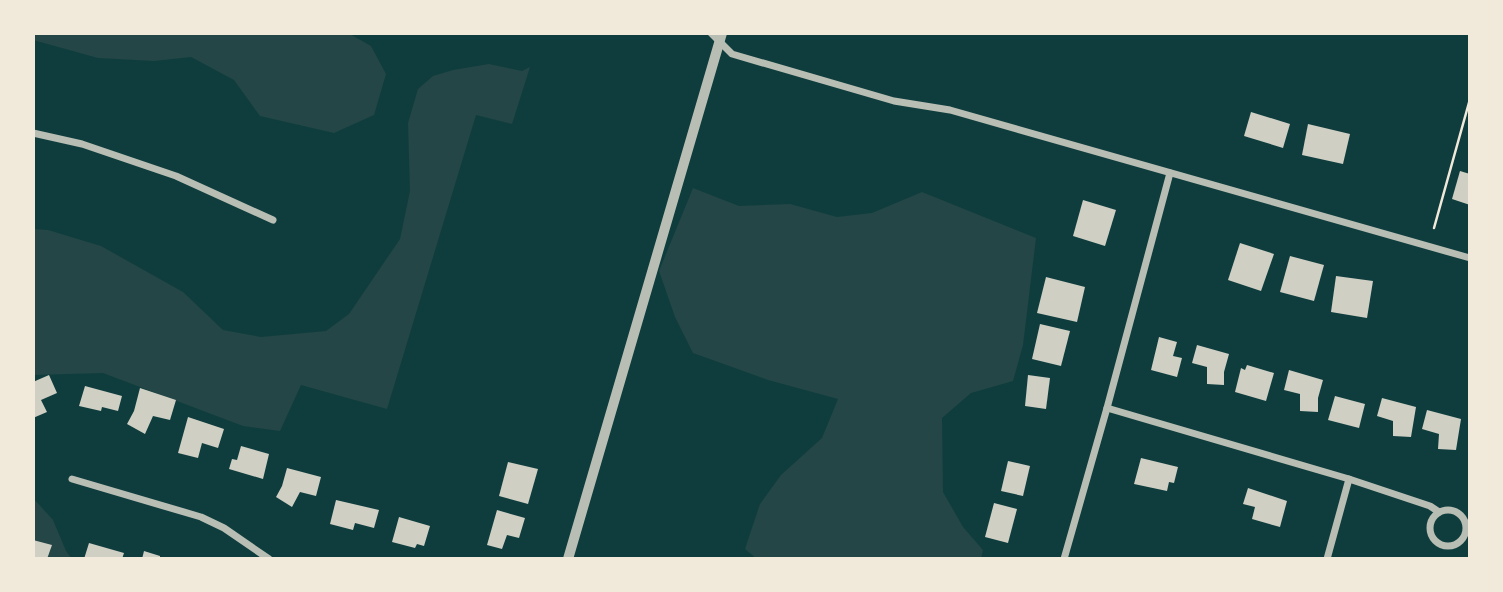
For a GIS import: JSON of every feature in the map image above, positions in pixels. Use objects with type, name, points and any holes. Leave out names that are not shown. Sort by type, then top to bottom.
[{"type":"street","points":[[711,33],[720,37],[732,54],[894,101],[950,110],[1470,258]]},
{"type":"street","points":[[568,559],[720,37]]},
{"type":"street","points":[[33,133],[82,144],[176,176],[272,220]]},
{"type":"street","points":[[1064,559],[1170,173]]},
{"type":"street","points":[[1107,408],[1349,479],[1430,506],[1439,512],[1451,510],[1459,513],[1464,519],[1466,533],[1455,545],[1441,544],[1431,534],[1431,521],[1439,512]]},
{"type":"street","points":[[72,479],[201,517],[224,528],[270,559]]},
{"type":"street","points":[[1327,559],[1349,479]]},
{"type":"path","points":[[1434,228],[1470,99]]},
{"type":"shaded area","points":[[33,33],[348,33],[371,46],[386,74],[374,115],[334,133],[260,116],[234,80],[191,57],[154,61],[98,58],[33,40]]},
{"type":"shaded area","points":[[489,64],[522,71],[530,67],[512,124],[476,115],[387,409],[301,385],[280,431],[243,426],[103,373],[33,375],[33,229],[48,230],[101,246],[183,292],[223,330],[261,337],[326,331],[349,314],[400,239],[410,191],[408,123],[418,89],[433,76]]},
{"type":"shaded area","points":[[693,188],[739,206],[790,204],[837,217],[872,213],[922,192],[1036,238],[1023,345],[1013,381],[971,393],[942,418],[943,492],[963,527],[983,550],[981,559],[757,559],[745,549],[760,504],[781,475],[822,438],[838,399],[768,380],[693,353],[675,317],[659,271]]},
{"type":"shaded area","points":[[33,498],[53,520],[72,559],[33,559]]},
{"type":"building","points":[[1251,112],[1290,124],[1283,148],[1244,136]]},
{"type":"building","points":[[1308,124],[1350,134],[1343,164],[1302,155]]},
{"type":"building","points":[[1460,171],[1470,174],[1470,205],[1452,199]]},
{"type":"building","points":[[1083,200],[1116,210],[1105,246],[1073,236]]},
{"type":"building","points":[[1240,243],[1274,254],[1261,291],[1228,280]]},
{"type":"building","points":[[1290,256],[1324,265],[1314,301],[1280,292]]},
{"type":"building","points":[[1336,276],[1373,281],[1367,318],[1331,312]]},
{"type":"building","points":[[1046,277],[1085,287],[1077,322],[1037,313]]},
{"type":"building","points":[[1040,324],[1070,331],[1061,366],[1032,359]]},
{"type":"building","points":[[1159,337],[1177,342],[1173,356],[1182,358],[1177,377],[1151,370]]},
{"type":"building","points":[[1197,345],[1229,354],[1224,385],[1207,384],[1207,367],[1192,363]]},
{"type":"building","points":[[1247,365],[1274,373],[1266,401],[1235,392],[1241,368],[1245,370]]},
{"type":"building","points":[[1289,370],[1323,380],[1318,398],[1318,412],[1300,411],[1300,394],[1284,390]]},
{"type":"building","points":[[49,375],[57,393],[41,400],[47,412],[33,418],[33,382]]},
{"type":"building","points":[[1028,375],[1050,378],[1046,409],[1025,406]]},
{"type":"building","points":[[85,386],[122,396],[118,411],[102,407],[101,411],[79,406]]},
{"type":"building","points":[[140,388],[176,400],[170,420],[153,416],[145,434],[127,424],[134,411]]},
{"type":"building","points":[[1335,396],[1365,404],[1359,428],[1328,420]]},
{"type":"building","points":[[1382,398],[1416,407],[1411,437],[1393,436],[1393,421],[1377,416]]},
{"type":"building","points":[[1427,410],[1461,419],[1456,450],[1438,449],[1439,434],[1422,429]]},
{"type":"building","points":[[188,417],[224,429],[218,448],[202,443],[198,458],[178,453]]},
{"type":"building","points":[[241,446],[269,454],[263,479],[229,469],[232,459],[237,460]]},
{"type":"building","points":[[1141,458],[1178,467],[1174,483],[1169,482],[1167,491],[1134,484]]},
{"type":"building","points":[[1008,461],[1030,466],[1023,496],[1001,491]]},
{"type":"building","points":[[508,462],[538,469],[528,504],[499,496]]},
{"type":"building","points":[[287,468],[321,477],[316,496],[300,492],[292,507],[276,497]]},
{"type":"building","points":[[1248,488],[1287,501],[1280,527],[1252,519],[1255,507],[1243,504]]},
{"type":"building","points":[[336,500],[379,510],[374,528],[355,523],[353,530],[330,524]]},
{"type":"building","points":[[994,503],[1017,509],[1008,543],[985,537]]},
{"type":"building","points":[[497,510],[525,518],[519,538],[507,535],[502,549],[487,545]]},
{"type":"building","points":[[399,517],[430,526],[424,546],[417,544],[415,548],[392,542]]},
{"type":"building","points":[[33,540],[52,545],[47,559],[33,559]]},
{"type":"building","points":[[89,543],[124,553],[122,559],[84,559]]},
{"type":"building","points":[[144,551],[160,556],[160,559],[142,559]]}]
